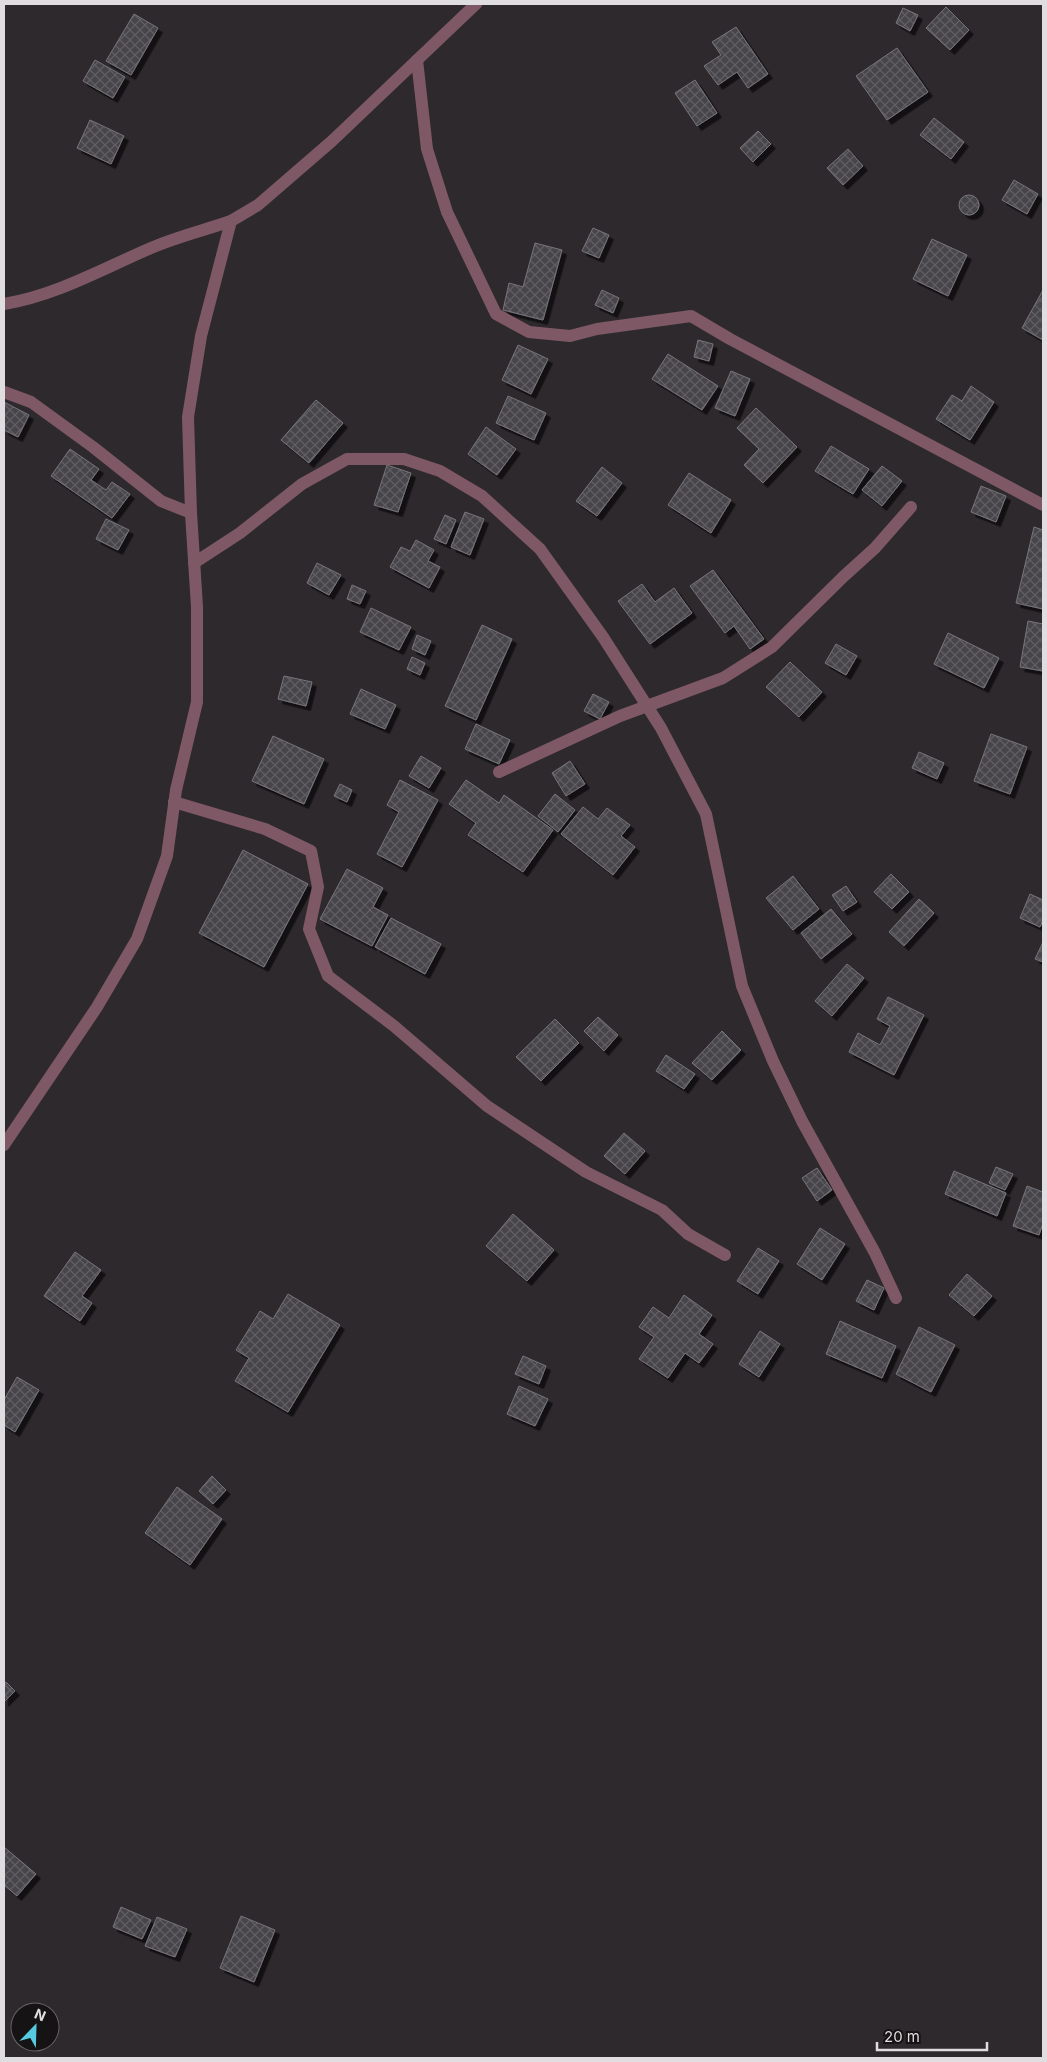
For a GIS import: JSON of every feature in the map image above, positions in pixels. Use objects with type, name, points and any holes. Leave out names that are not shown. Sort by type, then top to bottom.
[{"type":"street","points":[[4,304],[27,300],[92,277],[152,247],[231,221],[258,205],[332,141],[476,4]]},
{"type":"street","points":[[417,60],[427,149],[447,212],[496,314],[529,332],[570,336],[598,329],[691,316],[730,339],[1043,505]]},
{"type":"street","points":[[4,1145],[97,1007],[136,939],[167,856],[174,802],[197,702],[197,607],[191,513],[188,417],[201,336],[231,221]]},
{"type":"street","points":[[4,392],[31,402],[93,446],[161,501],[191,513]]},
{"type":"street","points":[[194,563],[240,533],[302,484],[347,459],[404,459],[440,471],[482,496],[540,549],[604,637],[661,728],[706,814],[742,986],[772,1061],[802,1121],[875,1252],[896,1298]]},
{"type":"street","points":[[499,772],[646,706],[723,678],[772,647],[843,577],[876,548],[911,507]]},
{"type":"street","points":[[174,802],[265,829],[312,851],[318,887],[309,929],[328,976],[394,1026],[487,1106],[586,1172],[662,1210],[688,1234],[725,1255]]},
{"type":"building","points":[[946,7],[969,30],[950,50],[926,28]]},
{"type":"building","points":[[903,8],[918,15],[910,31],[896,23]]},
{"type":"building","points":[[134,14],[158,28],[131,75],[106,61]]},
{"type":"building","points":[[736,27],[768,74],[748,88],[737,72],[718,85],[704,66],[721,55],[712,42]]},
{"type":"building","points":[[897,48],[928,92],[887,120],[856,76]]},
{"type":"building","points":[[95,60],[125,77],[113,98],[83,81]]},
{"type":"building","points":[[695,80],[717,113],[697,126],[675,93]]},
{"type":"building","points":[[934,118],[964,142],[951,159],[920,135]]},
{"type":"building","points":[[90,120],[124,136],[111,164],[77,148]]},
{"type":"building","points":[[758,131],[771,144],[753,162],[740,148]]},
{"type":"building","points":[[848,149],[863,166],[843,185],[827,168]]},
{"type":"building","points":[[1014,180],[1038,194],[1027,214],[1002,200]]},
{"type":"building","points":[[965,195],[973,195],[979,201],[979,209],[973,215],[965,215],[959,209],[959,201]]},
{"type":"building","points":[[593,228],[609,235],[599,258],[582,251]]},
{"type":"building","points":[[932,239],[967,255],[948,296],[913,279]]},
{"type":"building","points":[[535,243],[562,250],[543,320],[503,310],[509,283],[523,287]]},
{"type":"building","points":[[602,290],[619,298],[613,313],[595,305]]},
{"type":"building","points":[[1043,290],[1043,340],[1022,328]]},
{"type":"building","points":[[698,340],[713,344],[709,361],[694,357]]},
{"type":"building","points":[[518,345],[548,359],[531,394],[502,380]]},
{"type":"building","points":[[668,354],[718,386],[702,410],[652,379]]},
{"type":"building","points":[[731,371],[750,379],[735,416],[715,408]]},
{"type":"building","points":[[971,386],[994,402],[970,440],[936,419],[952,395],[962,401]]},
{"type":"building","points":[[508,396],[546,413],[534,440],[496,423]]},
{"type":"building","points":[[316,400],[343,423],[309,463],[281,440]]},
{"type":"building","points":[[4,402],[29,415],[18,437],[4,430]]},
{"type":"building","points":[[756,408],[797,447],[763,483],[744,465],[759,449],[737,428]]},
{"type":"building","points":[[486,427],[516,449],[497,475],[468,454]]},
{"type":"building","points":[[831,446],[869,469],[853,494],[815,471]]},
{"type":"building","points":[[70,449],[99,469],[91,480],[106,490],[112,482],[130,494],[112,518],[51,476]]},
{"type":"building","points":[[387,465],[411,473],[398,512],[374,505]]},
{"type":"building","points":[[882,466],[902,481],[882,506],[862,490]]},
{"type":"building","points":[[602,467],[622,483],[597,516],[576,501]]},
{"type":"building","points":[[689,473],[731,500],[711,533],[668,505]]},
{"type":"building","points":[[981,486],[1006,496],[996,522],[971,512]]},
{"type":"building","points":[[465,512],[484,519],[470,555],[451,547]]},
{"type":"building","points":[[445,515],[456,520],[446,544],[434,539]]},
{"type":"building","points":[[106,519],[129,530],[118,550],[96,539]]},
{"type":"building","points":[[1034,527],[1043,530],[1043,609],[1016,603]]},
{"type":"building","points":[[416,540],[434,550],[428,561],[440,567],[429,588],[390,567],[401,547],[410,551]]},
{"type":"building","points":[[317,563],[341,575],[329,595],[307,583]]},
{"type":"building","points":[[713,570],[764,639],[750,649],[734,626],[725,633],[690,586]]},
{"type":"building","points":[[642,584],[655,602],[674,588],[692,613],[650,644],[618,601]]},
{"type":"building","points":[[352,585],[366,591],[360,604],[347,599]]},
{"type":"building","points":[[371,608],[411,627],[399,650],[360,632]]},
{"type":"building","points":[[1028,621],[1043,624],[1043,671],[1020,667]]},
{"type":"building","points":[[482,625],[512,639],[476,720],[445,706]]},
{"type":"building","points":[[948,633],[999,658],[984,688],[934,664]]},
{"type":"building","points":[[417,635],[431,641],[425,655],[412,649]]},
{"type":"building","points":[[836,644],[857,656],[846,675],[825,663]]},
{"type":"building","points":[[412,657],[425,663],[420,675],[407,669]]},
{"type":"building","points":[[790,662],[822,692],[799,717],[766,687]]},
{"type":"building","points":[[284,676],[312,682],[306,706],[278,699]]},
{"type":"building","points":[[361,689],[396,705],[385,729],[350,714]]},
{"type":"building","points":[[593,694],[609,702],[600,719],[584,711]]},
{"type":"building","points":[[476,724],[510,740],[499,764],[465,749]]},
{"type":"building","points":[[991,734],[1027,747],[1010,794],[974,781]]},
{"type":"building","points":[[273,736],[324,759],[304,804],[252,781]]},
{"type":"building","points":[[919,752],[944,763],[937,779],[912,768]]},
{"type":"building","points":[[421,756],[441,768],[429,788],[409,776]]},
{"type":"building","points":[[570,761],[585,784],[566,796],[552,773]]},
{"type":"building","points":[[400,780],[438,800],[402,867],[377,854],[399,812],[387,805]]},
{"type":"building","points":[[466,780],[499,803],[504,795],[553,830],[523,872],[468,835],[476,823],[449,804]]},
{"type":"building","points":[[340,784],[352,790],[347,802],[334,796]]},
{"type":"building","points":[[555,794],[575,810],[558,832],[538,816]]},
{"type":"building","points":[[583,807],[598,819],[607,808],[630,825],[621,836],[635,847],[613,875],[561,834]]},
{"type":"building","points":[[243,850],[308,884],[264,967],[199,933]]},
{"type":"building","points":[[347,869],[383,888],[373,907],[388,915],[372,946],[320,919]]},
{"type":"building","points":[[891,874],[909,892],[892,909],[874,892]]},
{"type":"building","points":[[793,876],[819,909],[793,930],[766,898]]},
{"type":"building","points":[[846,886],[857,902],[843,911],[832,895]]},
{"type":"building","points":[[1030,894],[1043,900],[1043,920],[1040,927],[1020,918]]},
{"type":"building","points":[[919,899],[934,913],[904,946],[889,932]]},
{"type":"building","points":[[831,909],[852,934],[821,959],[801,933]]},
{"type":"building","points":[[391,918],[441,944],[425,974],[375,947]]},
{"type":"building","points":[[1043,942],[1043,962],[1035,959]]},
{"type":"building","points":[[847,964],[864,978],[832,1016],[815,1001]]},
{"type":"building","points":[[888,997],[924,1015],[894,1075],[849,1052],[858,1033],[880,1045],[890,1026],[877,1019]]},
{"type":"building","points":[[598,1017],[618,1035],[604,1051],[584,1031]]},
{"type":"building","points":[[555,1019],[579,1043],[541,1081],[516,1057]]},
{"type":"building","points":[[722,1031],[741,1050],[712,1080],[692,1063]]},
{"type":"building","points":[[666,1055],[695,1074],[684,1089],[656,1071]]},
{"type":"building","points":[[624,1133],[645,1151],[625,1174],[604,1156]]},
{"type":"building","points":[[996,1167],[1013,1174],[1005,1190],[989,1183]]},
{"type":"building","points":[[817,1168],[832,1190],[817,1201],[802,1178]]},
{"type":"building","points":[[954,1171],[1006,1193],[997,1216],[945,1194]]},
{"type":"building","points":[[1027,1186],[1043,1192],[1043,1223],[1039,1235],[1013,1226]]},
{"type":"building","points":[[513,1214],[554,1250],[527,1281],[486,1246]]},
{"type":"building","points":[[820,1228],[845,1244],[822,1280],[797,1264]]},
{"type":"building","points":[[758,1248],[779,1261],[758,1294],[737,1281]]},
{"type":"building","points":[[75,1252],[101,1270],[82,1296],[92,1303],[80,1321],[44,1296]]},
{"type":"building","points":[[967,1274],[992,1296],[974,1316],[949,1295]]},
{"type":"building","points":[[867,1280],[884,1288],[874,1310],[856,1301]]},
{"type":"building","points":[[288,1294],[340,1325],[288,1412],[235,1381],[249,1358],[236,1350],[260,1311],[273,1319]]},
{"type":"building","points":[[684,1295],[712,1315],[699,1334],[713,1344],[699,1363],[685,1353],[668,1378],[639,1359],[654,1337],[639,1327],[653,1307],[669,1318]]},
{"type":"building","points":[[840,1321],[896,1346],[882,1378],[826,1354]]},
{"type":"building","points":[[919,1327],[955,1345],[931,1392],[896,1374]]},
{"type":"building","points":[[760,1331],[780,1344],[759,1377],[739,1364]]},
{"type":"building","points":[[523,1356],[546,1366],[539,1384],[515,1374]]},
{"type":"building","points":[[17,1377],[39,1390],[15,1432],[4,1425],[4,1400]]},
{"type":"building","points":[[519,1386],[548,1399],[535,1426],[507,1414]]},
{"type":"building","points":[[212,1476],[226,1490],[213,1504],[199,1491]]},
{"type":"building","points":[[177,1487],[222,1519],[190,1565],[145,1533]]},
{"type":"building","points":[[6,1682],[15,1691],[4,1702],[4,1683]]},
{"type":"building","points":[[4,1847],[36,1874],[17,1896],[4,1885]]},
{"type":"building","points":[[121,1907],[151,1920],[142,1939],[113,1927]]},
{"type":"building","points":[[241,1916],[275,1930],[254,1982],[220,1968]]},
{"type":"building","points":[[157,1917],[187,1929],[175,1957],[145,1946]]}]
